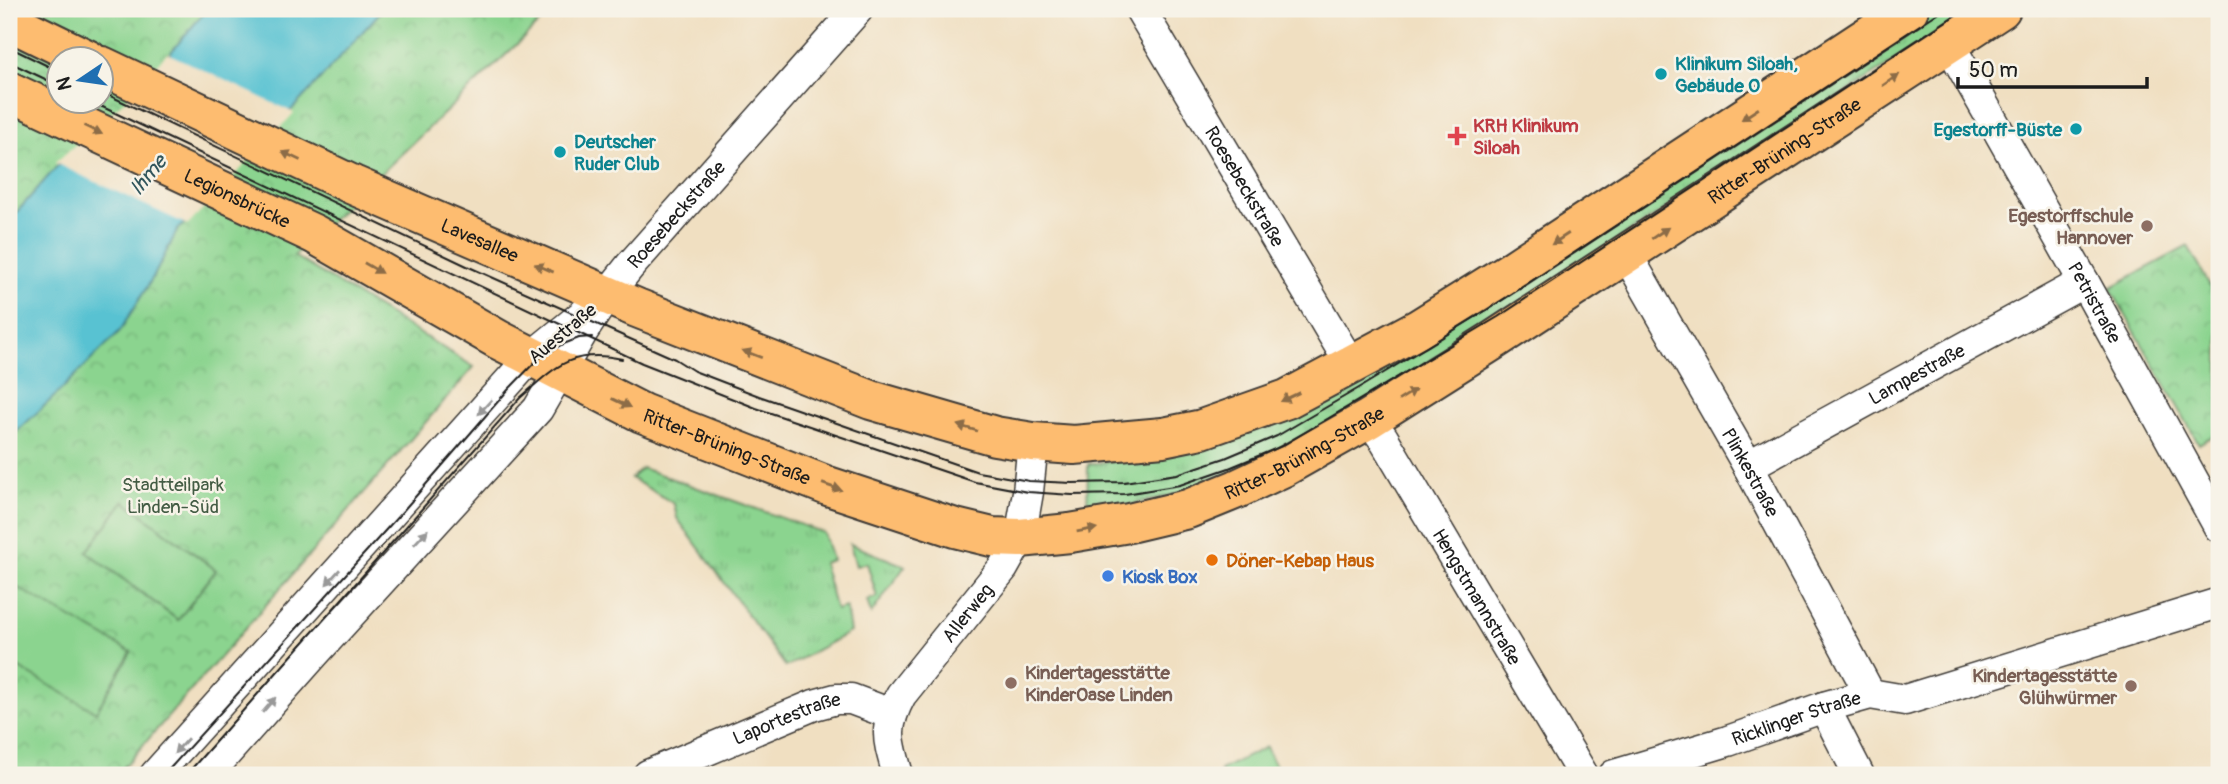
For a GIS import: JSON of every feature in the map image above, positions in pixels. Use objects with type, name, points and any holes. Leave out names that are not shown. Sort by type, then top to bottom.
[{"type":"main road","points":[[607,295],[871,400],[995,436],[1073,445],[1163,437],[1202,429],[1287,399],[1418,329],[1511,271],[1909,9]]},
{"type":"main road","name":"Ritter-Brüning-Straße","points":[[545,364],[642,413],[828,486],[955,528],[992,537],[1020,538],[1094,529],[1188,509],[1284,467],[1369,419],[1627,255],[2001,9]]},
{"type":"main road","points":[[24,29],[60,46]]},
{"type":"main road","name":"Lavesallee","points":[[116,73],[353,185],[607,295]]},
{"type":"main road","name":"Legionsbrücke","points":[[9,91],[314,234],[545,364]]},
{"type":"street","name":"Roesebeckstraße","points":[[607,295],[858,9]]},
{"type":"street","name":"Roesebeckstraße","points":[[1140,9],[1351,365]]},
{"type":"street","name":"Petristraße","points":[[1948,42],[2219,527]]},
{"type":"street","name":"Plinkestraße","points":[[1627,255],[1748,466],[1870,694]]},
{"type":"street","name":"Lampestraße","points":[[1748,466],[2084,282]]},
{"type":"street","name":"Auestraße","points":[[155,775],[545,364],[582,333],[607,295]]},
{"type":"street","name":"Auestraße","points":[[208,775],[314,653],[538,409],[545,364]]},
{"type":"street","name":"Hengstmannstraße","points":[[1369,419],[1383,438],[1583,775]]},
{"type":"street","name":"Allerweg","points":[[891,714],[901,695],[1003,568],[1020,538],[1033,442]]},
{"type":"street","name":"Ricklinger Straße","points":[[1614,775],[1728,741],[1824,707],[1870,694],[1905,700],[2219,603]]},
{"type":"street","name":"Laportestraße","points":[[648,775],[814,705],[836,699],[851,699],[891,714]]},
{"type":"street","points":[[1824,707],[1859,775]]},
{"type":"street","points":[[891,714],[888,729],[898,775]]},
{"type":"green space","name":"Stadtteilpark Linden-Süd","points":[[9,9],[554,9],[294,256],[474,367],[117,775],[9,775]]},
{"type":"green space","points":[[1927,9],[1975,9],[1325,429],[1211,486],[1087,515],[1088,464],[1163,456],[1211,445]]},
{"type":"green space","points":[[2188,246],[2219,302],[2219,432],[2199,444],[2110,288]]},
{"type":"green space","points":[[642,468],[824,533],[832,560],[823,563],[836,610],[846,607],[850,632],[786,667],[677,518],[674,504],[631,478]]},
{"type":"green space","points":[[124,501],[216,570],[178,620],[87,552]]},
{"type":"green space","points":[[850,544],[905,566],[871,614],[867,600],[877,597],[867,563],[856,566]]},
{"type":"green space","points":[[13,585],[131,652],[96,712],[9,662],[9,593]]},
{"type":"green space","points":[[1266,747],[1280,775],[1222,775],[1220,770]]},
{"type":"water","name":"Ihme","points":[[207,9],[383,9],[177,231],[155,274],[120,331],[9,439],[9,221],[59,164],[129,102]]},
{"type":"pier","points":[[167,53],[294,113],[188,225],[55,163],[107,116],[116,116],[116,108]]},
{"type":"tram line","points":[[116,99],[469,267],[675,359],[694,371],[759,396],[978,472],[1029,481],[1124,482],[1177,474],[1277,436],[1492,307],[1944,9]]},
{"type":"tram line","points":[[116,113],[642,363],[756,408],[975,482],[1028,492],[1125,494],[1180,485],[1282,446],[1498,317],[1965,9]]},
{"type":"tram line","points":[[9,47],[46,65]]},
{"type":"tram line","points":[[9,62],[46,79]]},
{"type":"tram line","points":[[164,775],[537,360],[561,345],[579,338],[592,337]]},
{"type":"tram line","points":[[186,775],[520,398],[554,369],[577,358],[605,356],[622,359]]},
{"type":"place","name":"Klinikum Siloah, Gebäude O","points":[[1661,74]]},
{"type":"place","name":"Egestorff-Büste","points":[[2076,129]]},
{"type":"place","name":"KRH Klinikum Siloah","points":[[1457,136]]},
{"type":"place","name":"Deutscher Ruder Club","points":[[560,152]]},
{"type":"place","name":"Egestorffschule Hannover","points":[[2147,226]]},
{"type":"place","name":"Döner-Kebap Haus","points":[[1212,560]]},
{"type":"place","name":"Kiosk Box","points":[[1108,576]]},
{"type":"place","name":"Kindertagesstätte KinderOase Linden","points":[[1011,683]]},
{"type":"place","name":"Kindertagesstätte Glühwürmer","points":[[2131,686]]}]
